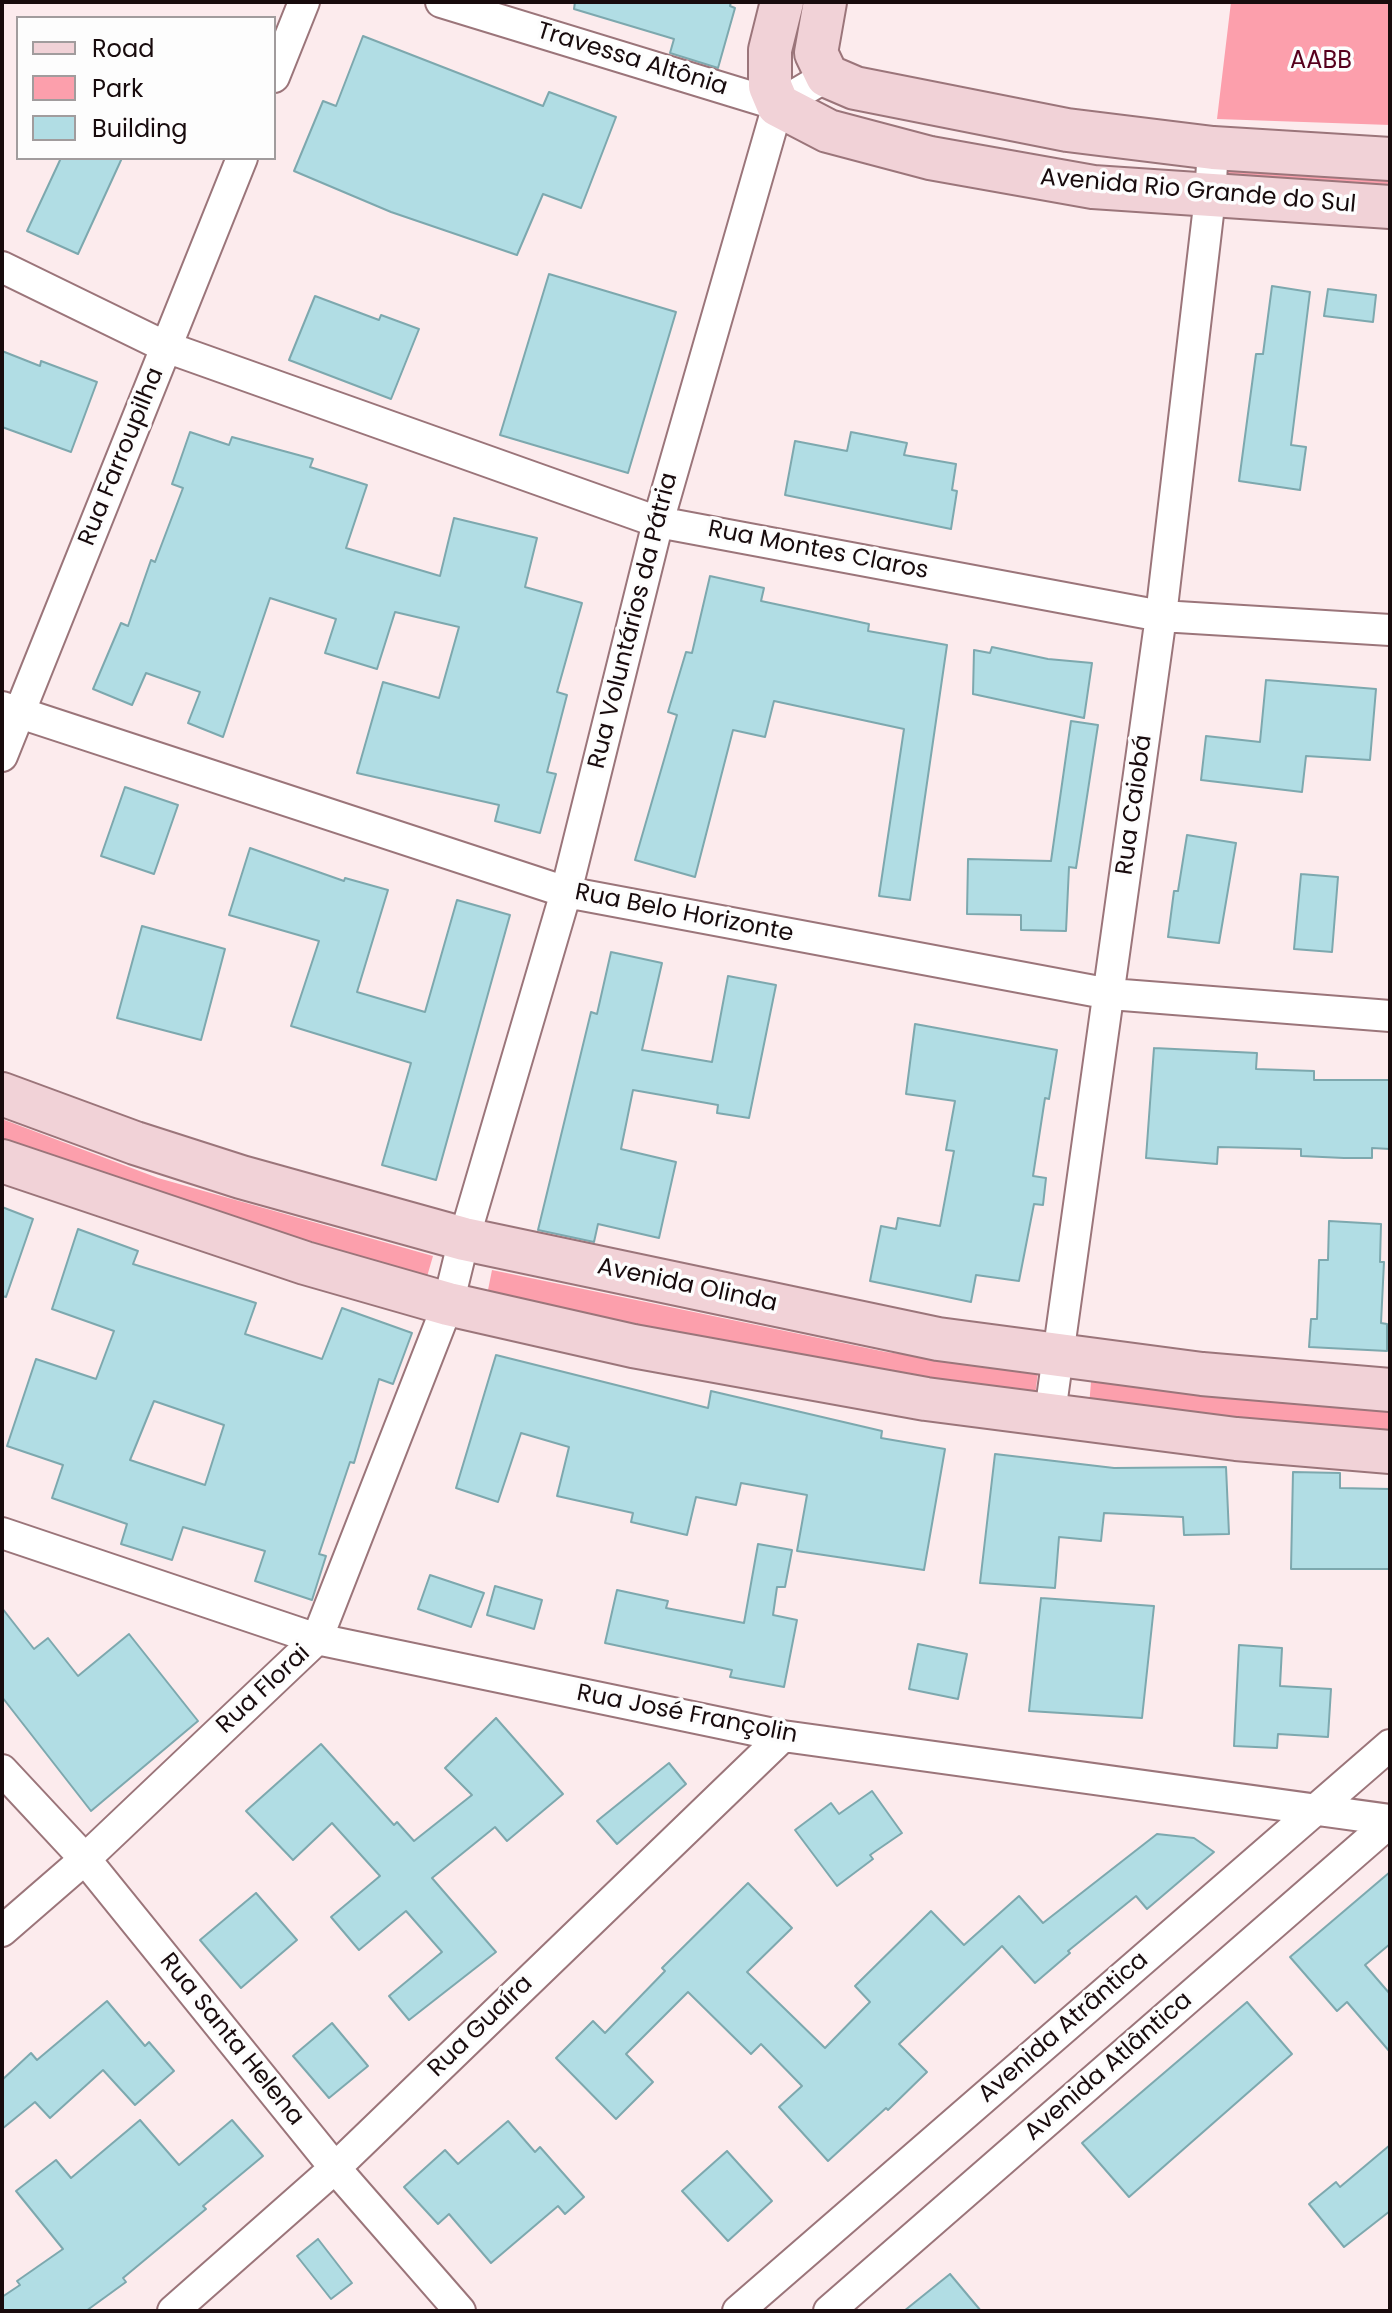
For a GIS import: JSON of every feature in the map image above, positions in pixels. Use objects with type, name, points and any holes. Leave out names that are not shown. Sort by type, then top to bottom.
[{"type":"street","points":[[276,72],[304,2]]},
{"type":"street","name":"Travessa Altônia","points":[[441,2],[778,105]]},
{"type":"street","name":"Rua Voluntários da Pátria","points":[[464,1239],[566,892],[658,522],[778,105],[770,86],[770,50],[782,2]]},
{"type":"street","points":[[778,105],[827,76],[816,53],[825,2]]},
{"type":"street","name":"Avenida Rio Grande do Sul","points":[[827,76],[855,88],[1067,130],[1213,148],[1390,159]]},
{"type":"street","name":"Avenida Rio Grande do Sul","points":[[778,105],[828,131],[930,158],[1093,187],[1390,207]]},
{"type":"street","name":"Rua Caiobá","points":[[1050,1413],[1161,616],[1210,197],[1213,148]]},
{"type":"street","name":"Rua Farroupilha","points":[[2,756],[10,711],[166,347],[241,160]]},
{"type":"street","name":"Rua Montes Claros","points":[[2,267],[166,347],[658,522],[1161,616],[1390,630]]},
{"type":"street","name":"Rua Belo Horizonte","points":[[10,711],[566,892],[1110,994],[1390,1016]]},
{"type":"street","name":"Avenida Olinda","points":[[2,1094],[135,1143],[241,1177],[464,1239],[938,1339],[1059,1357],[1390,1390]]},
{"type":"street","points":[[2,1161],[202,1231],[448,1304],[633,1346],[835,1386],[1236,1439],[1390,1452]]},
{"type":"street","name":"Rua Florai","points":[[2,1931],[85,1859],[317,1639],[448,1304],[464,1239]]},
{"type":"street","name":"Rua José Françolin","points":[[2,1533],[317,1639],[783,1736],[1390,1821]]},
{"type":"street","name":"Rua Guaíra","points":[[173,2311],[335,2168],[783,1736]]},
{"type":"street","name":"Avenida Atrântica","points":[[738,2311],[1390,1745]]},
{"type":"street","name":"Rua Santa Helena","points":[[2,1770],[85,1859],[335,2168],[460,2311]]},
{"type":"street","name":"Avenida Atlântica","points":[[829,2311],[1390,1821]]},
{"type":"green space","name":"AABB","points":[[1231,2],[1390,2],[1390,125],[1217,119]]},
{"type":"green space","points":[[1221,170],[1390,181],[1390,200],[1220,188]]},
{"type":"green space","points":[[2,1119],[158,1178],[433,1256],[426,1280],[2,1144]]},
{"type":"green space","points":[[492,1270],[886,1352],[1038,1372],[1035,1396],[881,1377],[487,1295]]},
{"type":"green space","points":[[1091,1382],[1390,1408],[1390,1434],[1089,1406]]},
{"type":"building","points":[[575,2],[731,2],[730,6],[735,8],[718,68],[670,53],[674,39],[574,9]]},
{"type":"building","points":[[363,36],[543,106],[549,92],[616,117],[581,208],[543,194],[517,255],[391,212],[294,171],[323,101],[336,106]]},
{"type":"building","points":[[60,160],[121,160],[78,254],[27,231]]},
{"type":"building","points":[[549,274],[676,312],[628,473],[500,435]]},
{"type":"building","points":[[1272,286],[1310,292],[1291,445],[1306,447],[1300,490],[1239,481],[1256,354],[1263,354]]},
{"type":"building","points":[[1328,289],[1376,295],[1373,322],[1324,316]]},
{"type":"building","points":[[315,296],[379,320],[381,315],[419,329],[391,399],[289,360]]},
{"type":"building","points":[[2,351],[40,366],[41,361],[97,382],[71,452],[2,427]]},
{"type":"building","points":[[190,432],[229,445],[232,437],[313,459],[310,467],[367,485],[346,548],[440,576],[454,518],[537,538],[525,587],[582,603],[557,692],[567,695],[547,772],[556,774],[540,833],[495,821],[499,805],[357,773],[383,682],[439,698],[459,627],[395,612],[377,669],[325,653],[336,619],[270,598],[223,737],[188,723],[200,692],[146,673],[132,705],[93,689],[121,623],[128,626],[151,560],[155,562],[183,488],[172,484]]},
{"type":"building","points":[[851,432],[907,443],[904,455],[956,464],[952,490],[957,491],[951,529],[785,495],[795,441],[847,451]]},
{"type":"building","points":[[710,576],[764,588],[761,601],[869,624],[868,631],[947,645],[910,900],[879,896],[904,729],[774,701],[765,737],[733,730],[695,877],[635,860],[677,715],[668,712],[686,652],[692,653]]},
{"type":"building","points":[[992,647],[1048,659],[1092,663],[1084,718],[973,694],[974,650],[990,653]]},
{"type":"building","points":[[1266,680],[1376,689],[1370,760],[1306,756],[1302,792],[1201,780],[1206,736],[1260,742]]},
{"type":"building","points":[[1071,721],[1098,725],[1076,868],[1069,867],[1066,931],[1021,930],[1021,915],[967,914],[968,859],[1051,861]]},
{"type":"building","points":[[125,787],[178,805],[154,874],[101,856]]},
{"type":"building","points":[[1187,835],[1236,843],[1219,943],[1168,937],[1174,891],[1178,891]]},
{"type":"building","points":[[250,848],[344,881],[345,878],[388,890],[357,992],[425,1012],[457,900],[510,915],[436,1180],[382,1165],[411,1063],[291,1026],[319,941],[229,915]]},
{"type":"building","points":[[1301,874],[1338,877],[1332,952],[1294,949]]},
{"type":"building","points":[[142,926],[225,949],[201,1040],[117,1018]]},
{"type":"building","points":[[611,952],[662,963],[642,1050],[712,1062],[728,976],[776,985],[749,1118],[717,1113],[718,1105],[633,1090],[621,1149],[676,1162],[659,1238],[598,1224],[594,1242],[538,1230],[591,1012],[597,1014]]},
{"type":"building","points":[[915,1024],[1057,1050],[1049,1099],[1045,1098],[1033,1176],[1046,1178],[1043,1205],[1034,1204],[1019,1281],[976,1275],[971,1302],[870,1281],[881,1226],[896,1229],[898,1218],[940,1226],[954,1151],[946,1150],[955,1101],[906,1094]]},
{"type":"building","points":[[1154,1048],[1257,1053],[1256,1069],[1314,1071],[1314,1080],[1390,1080],[1390,1149],[1372,1148],[1372,1158],[1344,1158],[1301,1156],[1301,1149],[1218,1147],[1217,1164],[1146,1158]]},
{"type":"building","points":[[2,1207],[33,1219],[6,1297],[2,1296]]},
{"type":"building","points":[[1329,1221],[1381,1224],[1380,1262],[1384,1262],[1381,1323],[1387,1324],[1387,1351],[1309,1347],[1311,1319],[1317,1319],[1319,1260],[1328,1260]]},
{"type":"building","points":[[78,1229],[138,1251],[133,1264],[256,1303],[245,1334],[322,1359],[342,1308],[412,1333],[393,1384],[379,1379],[354,1463],[350,1462],[319,1554],[326,1556],[312,1600],[255,1581],[265,1551],[183,1527],[172,1560],[121,1544],[127,1524],[52,1498],[63,1465],[7,1446],[36,1359],[96,1379],[114,1331],[52,1309]],"holes":[[[154,1401],[224,1425],[205,1485],[130,1460]]]},
{"type":"building","points":[[496,1355],[708,1408],[711,1391],[882,1431],[881,1438],[945,1449],[924,1570],[797,1551],[807,1495],[741,1483],[736,1505],[696,1497],[687,1535],[631,1522],[633,1513],[557,1496],[569,1447],[521,1433],[498,1502],[456,1488]]},
{"type":"building","points":[[995,1454],[1114,1468],[1226,1467],[1229,1534],[1184,1535],[1183,1517],[1104,1513],[1101,1541],[1059,1537],[1055,1588],[980,1583]]},
{"type":"building","points":[[1293,1472],[1340,1473],[1340,1488],[1390,1489],[1390,1569],[1291,1569]]},
{"type":"building","points":[[758,1544],[792,1550],[785,1587],[777,1587],[773,1615],[797,1620],[784,1687],[730,1677],[732,1670],[605,1643],[617,1590],[668,1601],[666,1608],[744,1623]]},
{"type":"building","points":[[430,1575],[484,1593],[471,1627],[418,1609]]},
{"type":"building","points":[[495,1586],[542,1600],[534,1629],[487,1615]]},
{"type":"building","points":[[1041,1598],[1154,1606],[1142,1718],[1029,1711]]},
{"type":"building","points":[[2,1608],[34,1649],[48,1638],[78,1676],[129,1634],[198,1721],[91,1811],[2,1697]]},
{"type":"building","points":[[918,1644],[967,1654],[958,1699],[909,1689]]},
{"type":"building","points":[[1239,1645],[1282,1648],[1280,1686],[1331,1689],[1328,1737],[1278,1734],[1277,1748],[1234,1746]]},
{"type":"building","points":[[496,1718],[563,1794],[507,1841],[495,1827],[432,1878],[496,1952],[409,2020],[389,1996],[442,1952],[406,1911],[359,1950],[331,1917],[380,1876],[332,1823],[293,1860],[246,1811],[321,1744],[394,1825],[397,1822],[414,1841],[472,1795],[445,1768]]},
{"type":"building","points":[[669,1763],[686,1784],[617,1844],[597,1821]]},
{"type":"building","points":[[872,1791],[902,1833],[870,1855],[873,1859],[837,1886],[795,1830],[831,1803],[839,1814]]},
{"type":"building","points":[[1157,1834],[1194,1838],[1214,1852],[1147,1909],[1136,1896],[1068,1951],[1070,1953],[1035,1983],[1002,1946],[899,2044],[927,2072],[828,2161],[779,2107],[802,2086],[761,2044],[751,2054],[688,1992],[626,2054],[653,2082],[616,2119],[556,2058],[593,2021],[605,2033],[665,1971],[662,1968],[748,1883],[792,1928],[747,1972],[825,2048],[870,2002],[855,1986],[931,1911],[964,1945],[1019,1896],[1043,1923]]},
{"type":"building","points":[[1390,1872],[1390,1944],[1365,1965],[1390,1994],[1390,2052],[1347,2002],[1337,2011],[1290,1957]]},
{"type":"building","points":[[256,1893],[297,1940],[241,1988],[200,1940]]},
{"type":"building","points":[[107,2001],[145,2046],[149,2042],[174,2071],[135,2105],[103,2070],[50,2118],[35,2102],[2,2129],[2,2080],[31,2053],[37,2060]]},
{"type":"building","points":[[1247,2002],[1292,2054],[1129,2197],[1082,2143]]},
{"type":"building","points":[[332,2023],[368,2066],[329,2098],[293,2056]]},
{"type":"building","points":[[140,2120],[179,2165],[232,2120],[263,2156],[203,2206],[206,2209],[123,2278],[126,2282],[86,2311],[2,2311],[2,2297],[20,2285],[17,2281],[63,2249],[16,2191],[56,2160],[71,2178]]},
{"type":"building","points":[[508,2121],[535,2152],[540,2147],[584,2197],[565,2214],[558,2206],[491,2263],[449,2214],[438,2224],[404,2187],[445,2150],[458,2164]]},
{"type":"building","points":[[1390,2145],[1390,2211],[1344,2247],[1309,2204],[1336,2182],[1340,2187]]},
{"type":"building","points":[[727,2151],[772,2201],[728,2241],[682,2191]]},
{"type":"building","points":[[318,2239],[352,2283],[331,2299],[297,2256]]},
{"type":"building","points":[[950,2274],[981,2311],[904,2311]]}]
